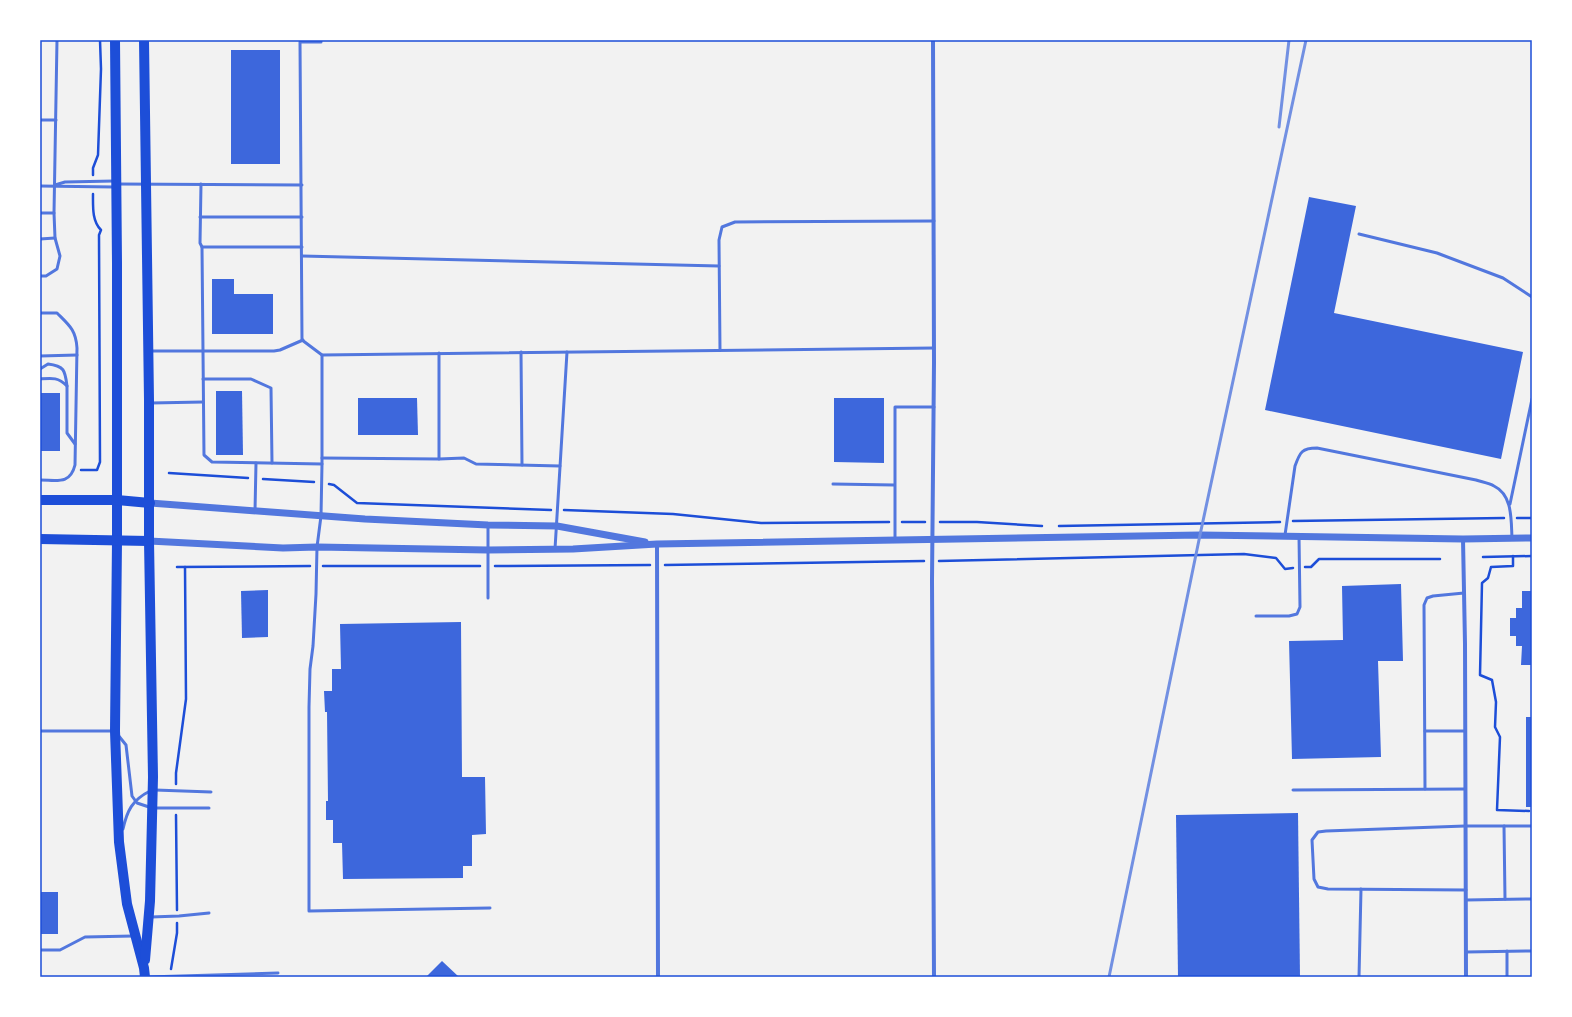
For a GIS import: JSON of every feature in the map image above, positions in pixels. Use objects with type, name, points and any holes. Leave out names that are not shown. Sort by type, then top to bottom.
[{"type":"main road","points":[[115,40],[117,184],[117,540],[115,731],[119,842],[127,904],[145,974]]},
{"type":"main road","points":[[144,40],[150,503],[148,541],[152,790],[149,917],[145,974]]},
{"type":"main road","points":[[40,500],[117,500],[150,503]]},
{"type":"main road","points":[[40,539],[148,541]]},
{"type":"street","points":[[934,40],[934,407],[932,561],[934,977]]},
{"type":"street","points":[[150,503],[321,516],[488,526],[556,526],[656,544]]},
{"type":"street","points":[[148,541],[283,548],[317,547],[555,550],[656,544],[1200,535],[1463,539],[1532,538]]},
{"type":"street","points":[[1463,539],[1466,977]]},
{"type":"street","points":[[656,544],[658,977]]},
{"type":"lane","points":[[40,276],[46,276],[57,269],[60,256],[55,238],[54,213],[57,40]]},
{"type":"lane","points":[[303,340],[300,42],[321,42],[321,40]]},
{"type":"lane","points":[[40,120],[56,120]]},
{"type":"lane","points":[[55,185],[65,182],[93,181],[117,184],[302,185]]},
{"type":"lane","points":[[40,186],[55,185],[69,187],[93,187],[117,184]]},
{"type":"lane","points":[[200,184],[204,455],[212,462],[322,464]]},
{"type":"lane","points":[[40,213],[54,213]]},
{"type":"lane","points":[[200,217],[302,217]]},
{"type":"lane","points":[[720,350],[719,240],[722,227],[735,222],[934,221]]},
{"type":"lane","points":[[1359,234],[1437,253],[1504,278],[1532,297]]},
{"type":"lane","points":[[40,239],[55,238]]},
{"type":"lane","points":[[202,247],[302,247]]},
{"type":"lane","points":[[302,256],[719,266]]},
{"type":"lane","points":[[40,313],[57,313],[69,326],[76,337],[77,355],[75,465],[73,473],[68,479],[62,481],[40,480]]},
{"type":"lane","points":[[148,352],[274,351],[303,340]]},
{"type":"lane","points":[[303,340],[322,355],[934,348]]},
{"type":"lane","points":[[521,352],[522,465]]},
{"type":"lane","points":[[555,550],[567,352]]},
{"type":"lane","points":[[439,353],[439,459]]},
{"type":"lane","points":[[40,356],[77,355]]},
{"type":"lane","points":[[322,355],[321,516],[317,547],[309,707],[309,911],[490,908]]},
{"type":"lane","points":[[40,369],[48,364],[60,367],[65,372],[67,386],[67,433],[75,444]]},
{"type":"lane","points":[[40,379],[51,378],[62,380],[67,386]]},
{"type":"lane","points":[[203,380],[251,379],[271,388],[272,463]]},
{"type":"lane","points":[[1509,506],[1532,399]]},
{"type":"lane","points":[[149,403],[203,402]]},
{"type":"lane","points":[[895,540],[895,407],[934,407]]},
{"type":"lane","points":[[1285,536],[1295,466],[1299,455],[1307,448],[1317,448],[1476,480],[1495,486],[1506,495],[1509,506],[1512,538]]},
{"type":"lane","points":[[322,458],[464,458],[476,464],[560,466]]},
{"type":"lane","points":[[255,511],[256,462]]},
{"type":"lane","points":[[833,484],[894,485]]},
{"type":"lane","points":[[488,526],[488,598]]},
{"type":"lane","points":[[1256,616],[1289,616],[1297,614],[1300,607],[1299,536]]},
{"type":"lane","points":[[1425,789],[1424,605],[1427,598],[1433,596],[1464,593]]},
{"type":"lane","points":[[40,732],[115,731],[126,745],[132,796],[136,801],[145,807],[152,808],[209,808]]},
{"type":"lane","points":[[1425,731],[1465,731]]},
{"type":"lane","points":[[1293,790],[1465,789]]},
{"type":"lane","points":[[119,842],[127,812],[141,796],[152,790],[211,792]]},
{"type":"lane","points":[[1466,890],[1328,889],[1318,887],[1314,879],[1312,840],[1318,832],[1326,831],[1465,826],[1532,826]]},
{"type":"lane","points":[[1504,826],[1505,899]]},
{"type":"lane","points":[[1359,977],[1361,889]]},
{"type":"lane","points":[[1466,900],[1532,899]]},
{"type":"lane","points":[[149,917],[209,913]]},
{"type":"lane","points":[[40,950],[60,950],[85,937],[136,936]]},
{"type":"lane","points":[[1507,951],[1507,977]]},
{"type":"lane","points":[[1466,952],[1532,951]]},
{"type":"lane","points":[[145,974],[205,976],[278,973]]},
{"type":"path","points":[[93,181],[93,168],[98,155],[101,69],[100,40]]},
{"type":"path","points":[[80,470],[97,470],[100,462],[99,235],[101,230],[98,227],[93,213],[93,187]]},
{"type":"path","points":[[169,473],[322,483],[334,485],[357,503],[673,514],[761,523],[977,522],[1049,526]]},
{"type":"path","points":[[1056,526],[1532,518]]},
{"type":"path","points":[[177,567],[656,565],[1244,554],[1276,558],[1286,569],[1311,566],[1319,559],[1440,559]]},
{"type":"path","points":[[1513,556],[1513,566],[1491,566],[1488,578],[1482,583],[1480,675],[1492,680],[1496,702],[1495,727],[1500,737],[1497,810],[1529,811]]},
{"type":"path","points":[[1483,557],[1532,556]]},
{"type":"path","points":[[176,791],[176,774],[186,699],[185,567]]},
{"type":"path","points":[[171,976],[171,965],[177,933],[176,808]]},
{"type":"building","points":[[231,50],[280,50],[280,164],[231,164]]},
{"type":"building","points":[[1309,197],[1356,206],[1334,313],[1523,352],[1501,459],[1265,410]]},
{"type":"building","points":[[212,279],[234,279],[234,294],[273,294],[273,334],[212,334]]},
{"type":"building","points":[[216,391],[242,391],[243,455],[216,455]]},
{"type":"building","points":[[40,393],[60,393],[60,451],[40,451]]},
{"type":"building","points":[[358,398],[417,398],[418,435],[358,435]]},
{"type":"building","points":[[834,398],[884,398],[884,463],[834,462]]},
{"type":"building","points":[[1401,584],[1403,661],[1378,661],[1381,757],[1292,759],[1289,641],[1343,640],[1342,586]]},
{"type":"building","points":[[268,590],[268,637],[242,638],[241,591]]},
{"type":"building","points":[[1522,591],[1532,591],[1532,665],[1521,665],[1522,646],[1516,646],[1516,636],[1510,636],[1510,618],[1516,618],[1516,608],[1522,608]]},
{"type":"building","points":[[461,622],[462,777],[485,777],[486,834],[472,835],[472,866],[463,866],[463,878],[343,879],[342,843],[333,843],[333,820],[326,820],[326,801],[328,801],[327,712],[325,712],[324,691],[332,691],[332,669],[341,669],[340,624]]},
{"type":"building","points":[[1526,717],[1532,717],[1532,807],[1526,807]]},
{"type":"building","points":[[1298,813],[1300,977],[1178,977],[1176,815]]},
{"type":"building","points":[[40,892],[58,892],[58,934],[40,934]]},
{"type":"building","points":[[442,961],[459,977],[426,977]]},
{"type":"railway","points":[[1279,127],[1289,40]]},
{"type":"railway","points":[[1109,977],[1200,535],[1306,40]]}]
